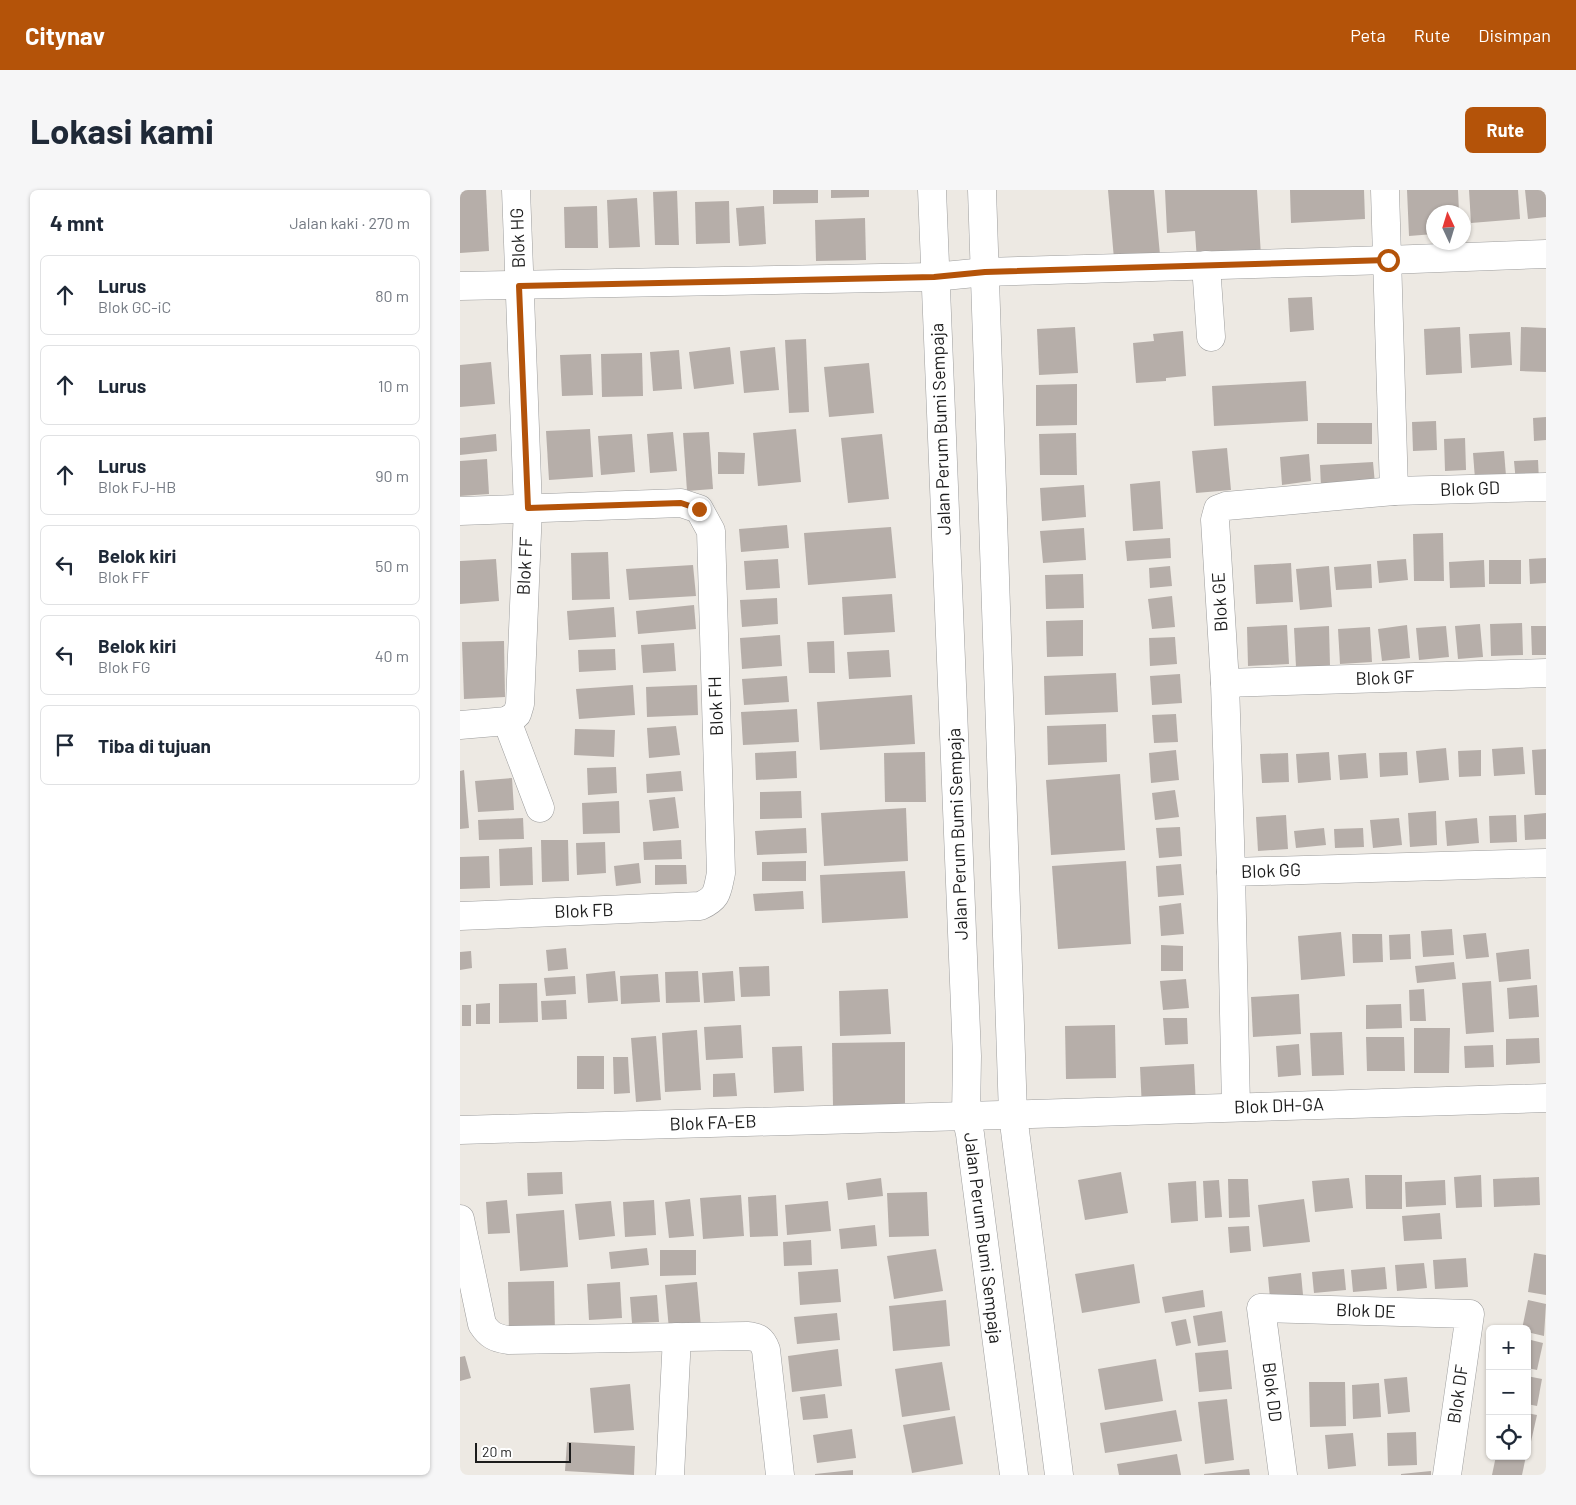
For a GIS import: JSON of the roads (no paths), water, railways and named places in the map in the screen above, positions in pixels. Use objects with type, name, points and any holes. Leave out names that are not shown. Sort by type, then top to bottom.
[{"type":"street","name":"Blok HG","points":[[516,190],[519,286]]},
{"type":"street","name":"Jalan Perum Bumi Sempaja","points":[[932,190],[934,277],[967,1046],[966,1116],[970,1134],[1014,1475]]},
{"type":"street","points":[[982,190],[1013,1114],[1059,1475]]},
{"type":"street","points":[[1385,190],[1394,491]]},
{"type":"street","points":[[460,286],[934,277],[985,272],[1546,254]]},
{"type":"street","points":[[1206,265],[1212,337]]},
{"type":"street","name":"Blok FF","points":[[507,721],[517,714],[520,704],[528,508],[519,286]]},
{"type":"street","name":"Blok GD","points":[[1394,491],[1546,487]]},
{"type":"street","name":"Blok GE","points":[[1231,872],[1225,683],[1215,520],[1218,509],[1226,506],[1394,491]]},
{"type":"street","name":"Blok FH","points":[[528,508],[681,503],[699,509],[712,531],[721,874],[718,890],[713,900],[708,902]]},
{"type":"street","points":[[460,511],[528,508]]},
{"type":"street","name":"Blok GF","points":[[1225,683],[1546,673]]},
{"type":"street","points":[[460,725],[507,721],[540,808]]},
{"type":"street","name":"Blok GG","points":[[1236,1107],[1231,872],[1546,863]]},
{"type":"street","name":"Blok FB","points":[[460,916],[700,906],[708,902]]},
{"type":"street","name":"Blok DH-GA","points":[[966,1116],[1546,1098]]},
{"type":"street","name":"Blok FA-EB","points":[[460,1130],[966,1116]]},
{"type":"street","points":[[460,1219],[482,1324],[496,1338],[508,1340],[757,1337],[763,1342],[766,1350],[780,1475]]},
{"type":"street","name":"Blok DE","points":[[1261,1308],[1470,1314]]},
{"type":"street","name":"Blok DD","points":[[1261,1308],[1283,1475]]},
{"type":"street","name":"Blok DF","points":[[1446,1475],[1470,1314]]},
{"type":"street","points":[[670,1475],[677,1337]]}]
